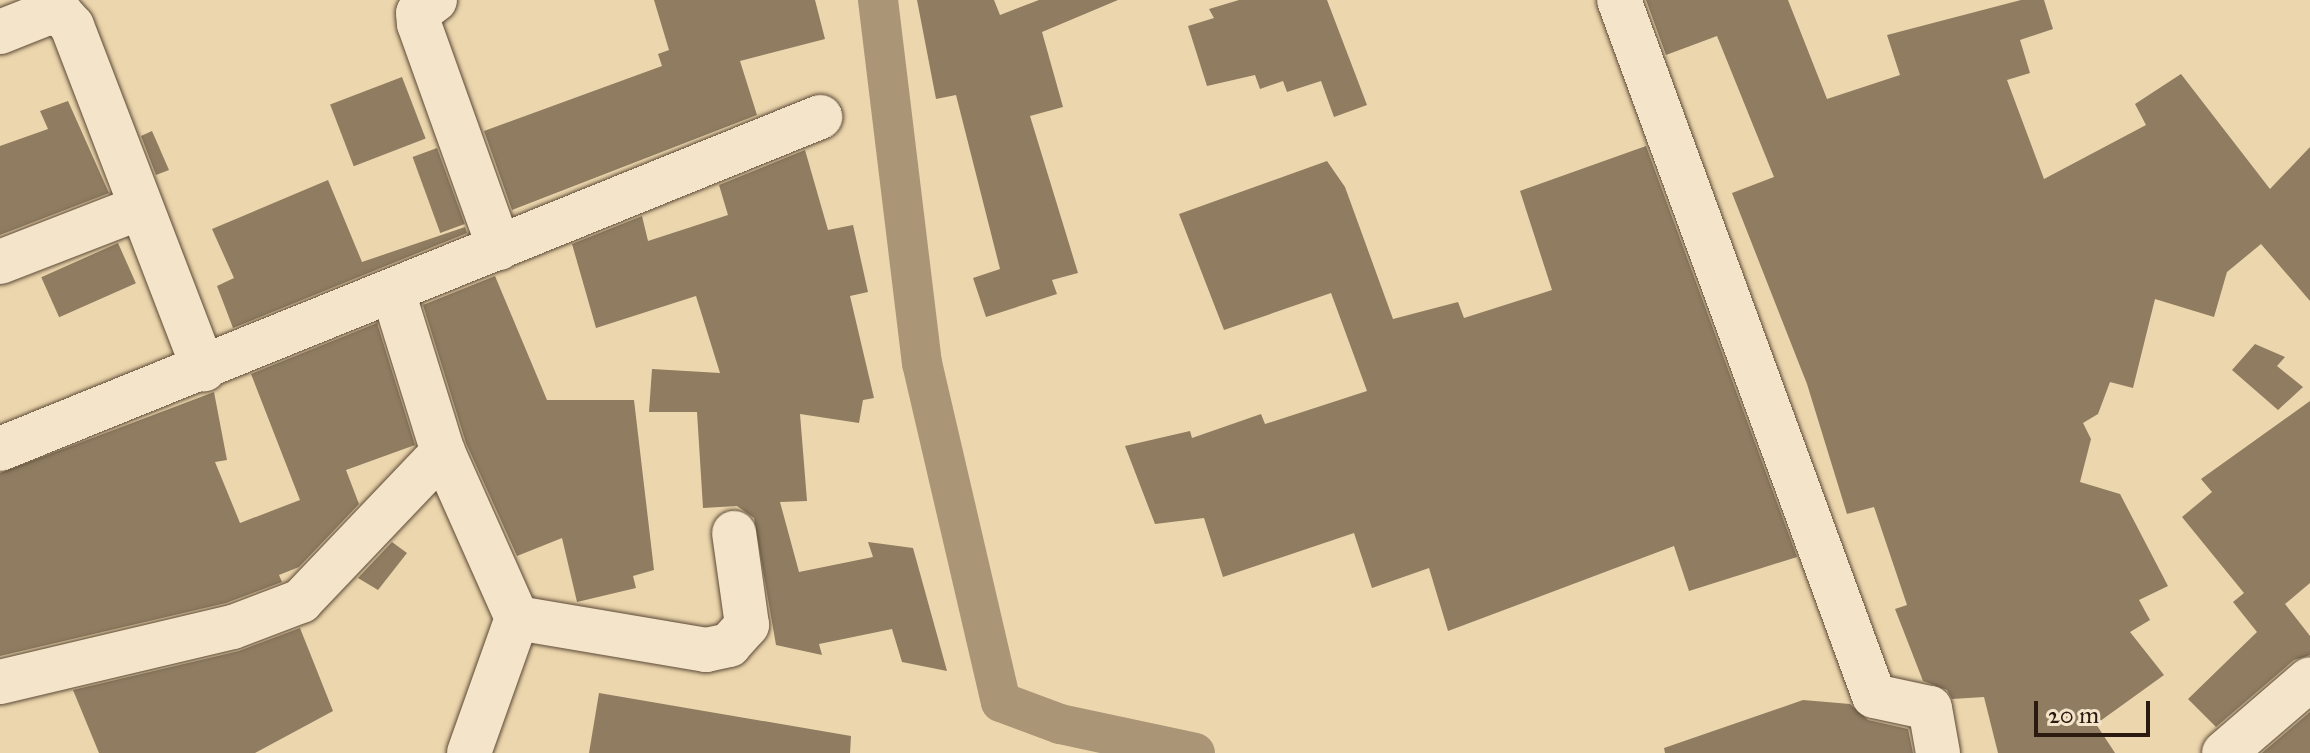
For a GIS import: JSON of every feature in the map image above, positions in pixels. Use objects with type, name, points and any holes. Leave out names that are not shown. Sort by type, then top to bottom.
[{"type":"street","points":[[435,0],[418,13],[419,24],[499,248]]},
{"type":"street","points":[[1619,0],[1874,696],[1930,708],[1938,753]]},
{"type":"street","points":[[0,32],[48,13],[62,15],[72,26],[139,208],[204,369]]},
{"type":"street","points":[[0,449],[394,295],[499,248],[820,117]]},
{"type":"street","points":[[0,262],[139,208]]},
{"type":"street","points":[[394,295],[443,452],[517,618],[469,753]]},
{"type":"street","points":[[0,682],[233,627],[301,601],[443,452]]},
{"type":"street","points":[[517,618],[706,650],[729,645],[747,625],[734,533]]},
{"type":"street","points":[[2224,753],[2310,679]]},
{"type":"building","points":[[654,0],[815,0],[825,39],[740,61],[757,115],[512,210],[484,131],[662,66],[658,54],[669,50]]},
{"type":"building","points":[[917,0],[994,0],[1000,15],[1039,0],[1118,0],[1042,32],[1063,107],[1030,116],[1078,273],[1052,280],[1057,294],[986,317],[973,278],[1000,269],[956,95],[936,99]]},
{"type":"building","points":[[1239,0],[1327,0],[1367,105],[1334,117],[1321,81],[1287,92],[1283,81],[1260,89],[1255,75],[1207,86],[1188,26],[1214,18],[1209,9]]},
{"type":"building","points":[[1646,0],[1788,0],[1827,99],[1900,75],[1887,35],[2021,0],[2044,0],[2053,29],[2020,40],[2030,73],[2007,80],[2044,179],[2146,125],[2135,104],[2181,74],[2270,189],[2310,147],[2310,301],[2261,244],[2227,272],[2214,317],[2155,299],[2133,388],[2110,382],[2098,414],[2083,423],[2091,439],[2080,482],[2120,494],[2168,586],[2139,600],[2150,620],[2130,632],[2164,675],[2096,724],[2115,753],[1998,753],[1984,697],[1952,699],[1947,690],[1923,681],[1895,609],[1907,605],[1874,507],[1847,514],[1807,384],[1732,193],[1774,177],[1717,36],[1666,55]]},
{"type":"building","points":[[402,77],[426,139],[354,166],[330,105]]},
{"type":"building","points":[[68,101],[109,193],[0,235],[0,146],[48,129],[40,111]]},
{"type":"building","points":[[152,131],[169,170],[156,175],[141,136]]},
{"type":"building","points":[[1646,146],[1797,557],[1689,591],[1674,546],[1448,631],[1429,568],[1372,588],[1354,533],[1223,577],[1204,518],[1155,524],[1125,446],[1190,431],[1192,438],[1261,414],[1265,424],[1367,391],[1331,293],[1224,330],[1179,214],[1327,161],[1345,187],[1393,319],[1458,302],[1464,318],[1552,290],[1520,191]]},
{"type":"building","points":[[437,148],[465,224],[440,233],[413,157]]},
{"type":"building","points":[[805,150],[828,230],[853,225],[868,292],[850,296],[874,398],[863,400],[859,423],[800,414],[807,501],[780,502],[799,572],[873,557],[868,542],[913,548],[947,671],[902,662],[892,629],[819,644],[822,655],[776,645],[754,518],[737,506],[703,508],[697,412],[649,412],[652,369],[720,373],[696,296],[596,328],[572,244],[642,216],[648,241],[728,215],[719,185]]},
{"type":"building","points":[[328,180],[362,262],[465,227],[467,233],[233,328],[217,286],[234,278],[212,229]]},
{"type":"building","points":[[118,243],[136,283],[59,317],[41,277]]},
{"type":"building","points":[[495,276],[547,400],[634,400],[654,570],[633,576],[636,588],[577,602],[562,538],[517,556],[466,443],[423,305]]},
{"type":"building","points":[[377,323],[415,445],[346,470],[359,504],[299,567],[279,575],[282,582],[226,603],[0,656],[0,473],[214,392],[227,460],[215,462],[240,523],[300,500],[251,374]]},
{"type":"building","points":[[2255,344],[2285,357],[2277,366],[2303,387],[2278,410],[2232,370]]},
{"type":"building","points":[[2310,401],[2310,583],[2285,604],[2310,636],[2310,655],[2294,660],[2216,727],[2188,699],[2257,632],[2233,602],[2244,593],[2182,517],[2212,492],[2201,479]]},
{"type":"building","points":[[392,542],[407,553],[378,590],[358,578]]},
{"type":"building","points":[[300,628],[333,711],[255,753],[99,753],[73,690],[239,651]]},
{"type":"building","points":[[599,693],[851,736],[850,753],[589,753]]},
{"type":"building","points":[[1803,700],[1850,704],[1868,720],[1908,729],[1913,753],[1665,753],[1664,748]]},
{"type":"building","points":[[2310,712],[2310,753],[2262,753]]},
{"type":"waterway","points":[[878,0],[922,363],[1001,702],[1060,724],[1195,753]]}]
